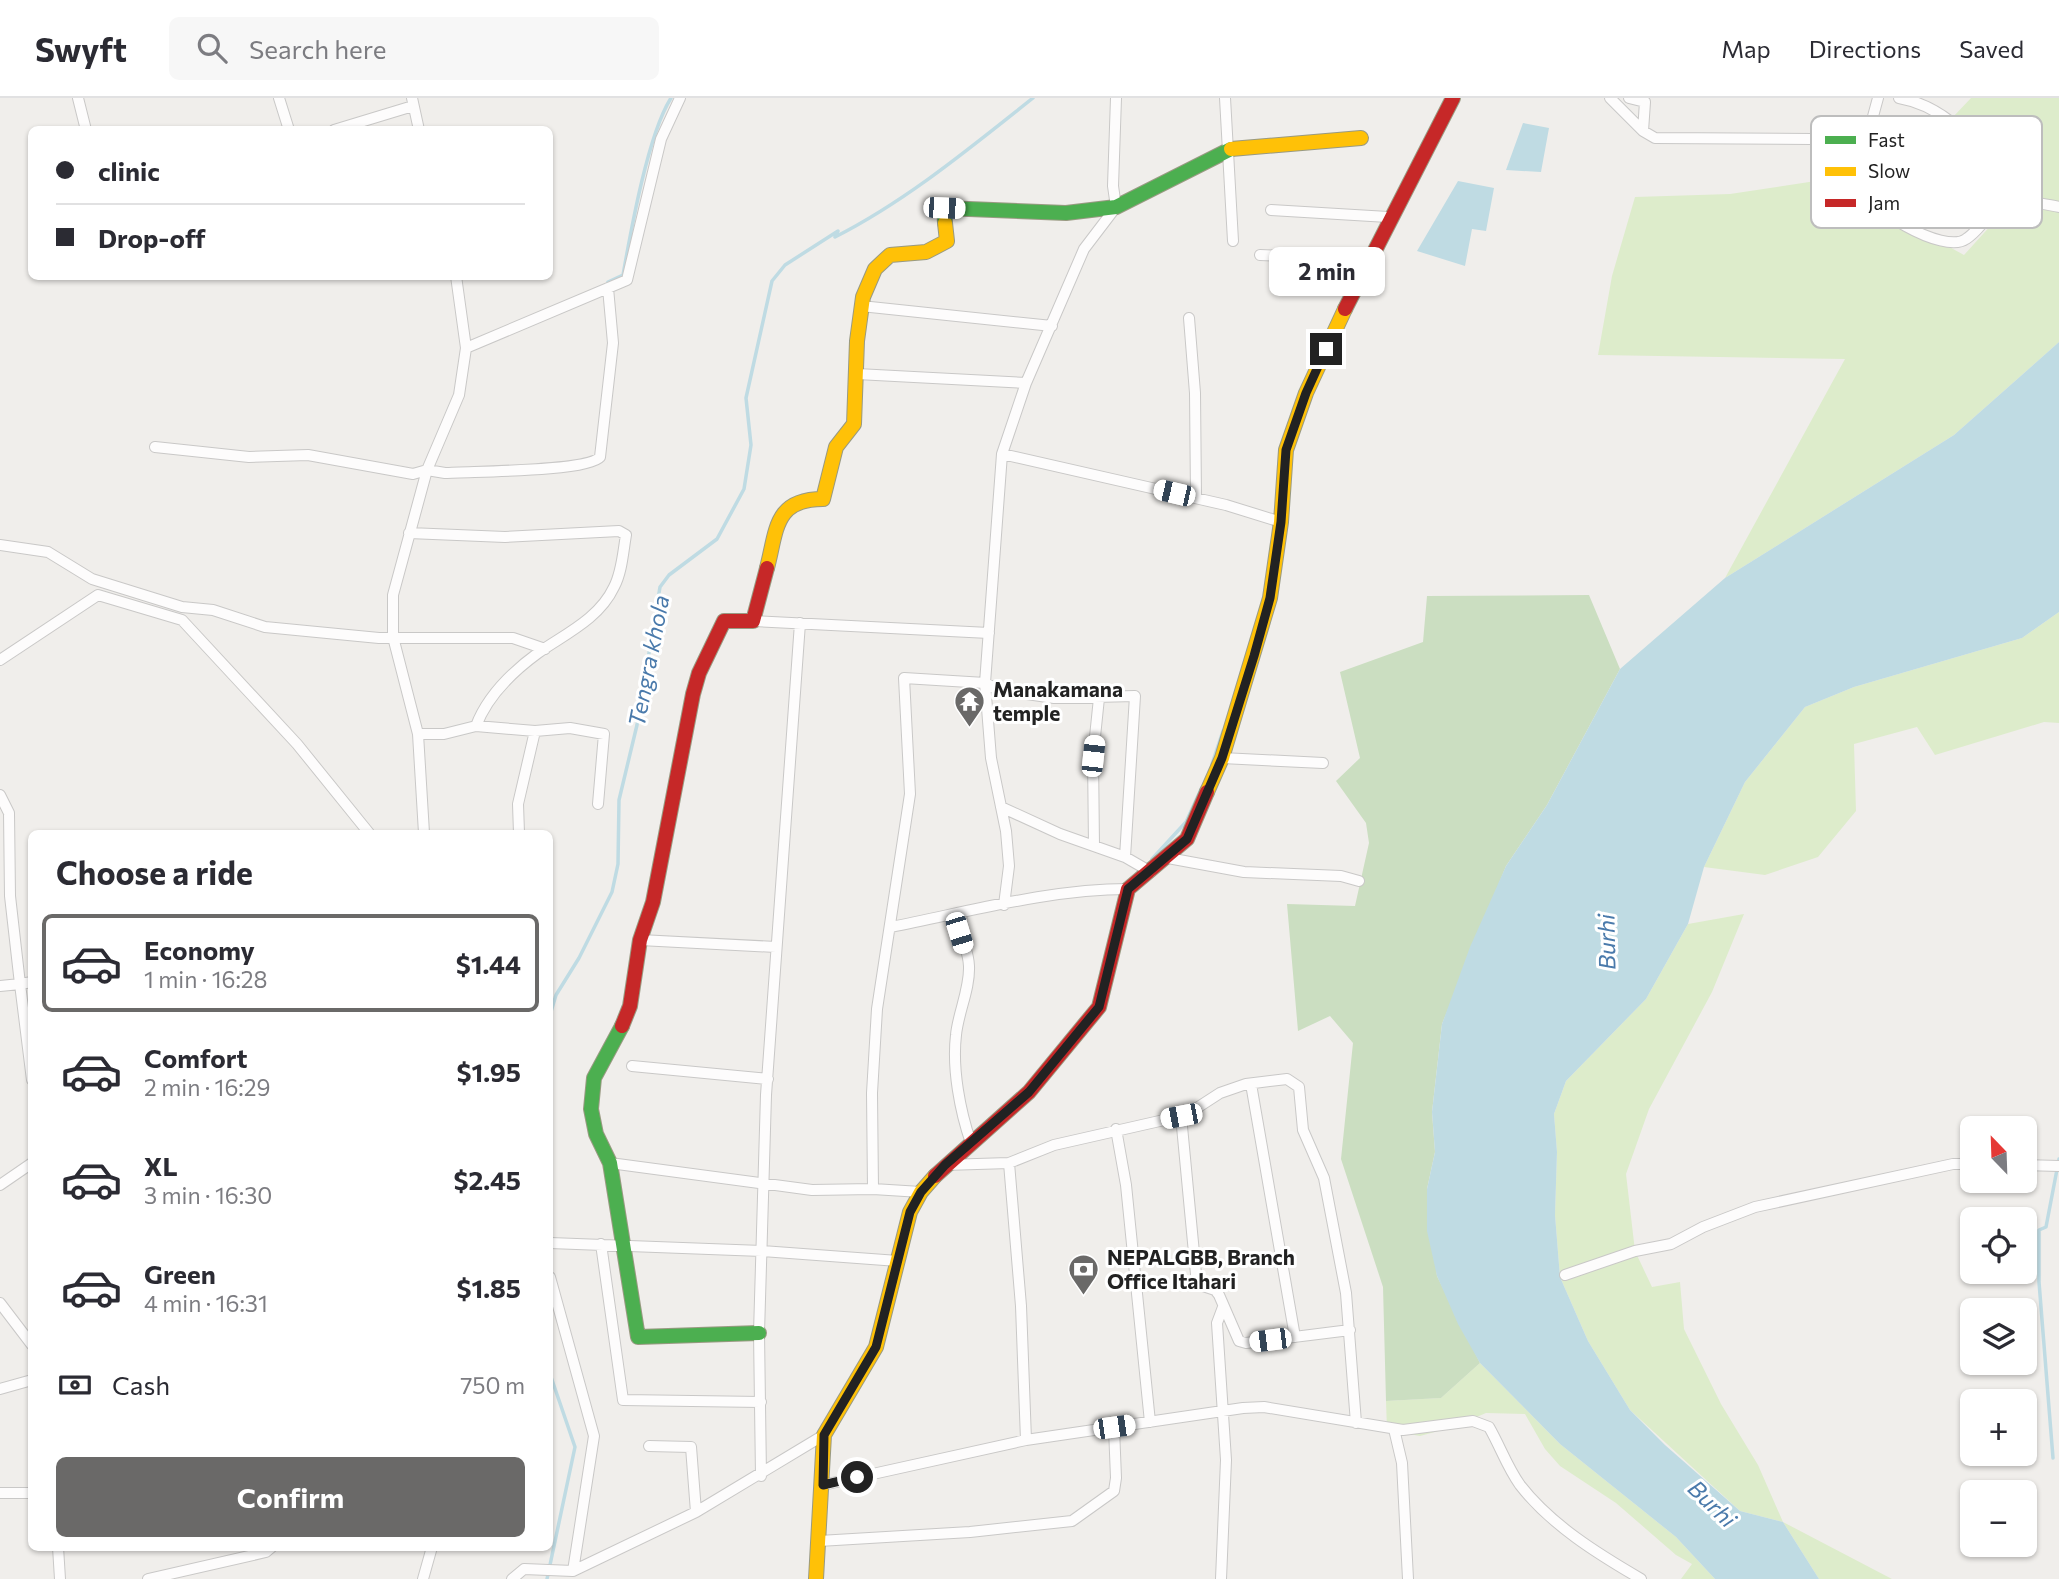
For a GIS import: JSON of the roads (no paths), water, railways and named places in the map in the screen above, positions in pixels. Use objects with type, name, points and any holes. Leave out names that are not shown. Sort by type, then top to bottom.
[{"type":"street","points":[[78,98],[85,126]]},
{"type":"street","points":[[279,98],[288,126]]},
{"type":"street","points":[[466,348],[627,280],[661,139],[680,98]]},
{"type":"street","points":[[1004,905],[1009,866],[991,758],[985,683],[1002,454],[1026,383],[1084,249],[1116,207],[1113,186],[1116,98]]},
{"type":"street","points":[[1226,98],[1226,149],[1233,241]]},
{"type":"street","points":[[891,927],[1004,905],[1094,891],[1128,889],[1168,858],[1187,839],[1222,758],[1270,598],[1281,522],[1286,450],[1306,393],[1388,218],[1453,98]]},
{"type":"street","points":[[1610,98],[1643,131],[1655,138],[1811,139]]},
{"type":"street","points":[[1629,98],[1645,103],[1643,131]]},
{"type":"street","points":[[1874,116],[1878,98]]},
{"type":"street","points":[[1899,98],[1916,101],[1944,116]]},
{"type":"street","points":[[345,126],[412,102],[418,126]]},
{"type":"street","points":[[753,621],[780,517],[789,504],[804,499],[823,499],[836,447],[854,424],[861,306],[875,269],[890,255],[926,252],[947,242],[944,208],[1066,213],[1116,207],[1195,169],[1226,149],[1361,138]]},
{"type":"street","points":[[1271,210],[1388,218]]},
{"type":"street","points":[[1913,228],[1947,243],[1965,240],[1975,228]]},
{"type":"street","points":[[1260,255],[1368,259]]},
{"type":"street","points":[[424,830],[418,734],[393,638],[393,595],[427,470],[459,395],[466,348],[457,280]]},
{"type":"street","points":[[155,447],[249,457],[308,455],[413,474],[427,470],[445,473],[565,468],[594,463],[600,457],[612,343],[608,288]]},
{"type":"street","points":[[861,306],[1052,326]]},
{"type":"street","points":[[1189,318],[1195,393],[1196,498]]},
{"type":"street","points":[[857,374],[1026,383]]},
{"type":"street","points":[[1002,454],[1196,498],[1281,522]]},
{"type":"street","points":[[409,533],[505,537],[619,531],[626,535],[616,585],[608,598],[587,620],[508,679],[483,708],[476,726]]},
{"type":"street","points":[[0,545],[48,552],[92,579],[182,607],[213,610],[265,627],[393,638],[513,638],[545,649]]},
{"type":"street","points":[[0,660],[98,594],[182,620],[297,744],[367,830]]},
{"type":"street","points":[[759,1333],[638,1337],[610,1163],[596,1134],[591,1109],[594,1078],[614,1044],[630,1006],[640,940],[653,902],[699,673],[724,621],[989,633]]},
{"type":"street","points":[[761,1476],[759,1333],[763,1185],[776,947],[800,623]]},
{"type":"street","points":[[873,1189],[872,1093],[877,1009],[910,794],[904,678],[985,683],[1000,690],[1036,696],[1135,696],[1125,857]]},
{"type":"street","points":[[1094,846],[1093,756],[1099,698]]},
{"type":"street","points":[[418,734],[444,734],[476,726],[535,731],[570,728],[604,734],[598,804]]},
{"type":"street","points":[[519,830],[518,804],[535,731]]},
{"type":"street","points":[[1222,758],[1323,763]]},
{"type":"street","points":[[0,795],[9,813],[10,896],[26,983],[28,1015]]},
{"type":"street","points":[[1001,807],[1125,857],[1151,872]]},
{"type":"street","points":[[1168,858],[1244,872],[1340,876],[1359,881]]},
{"type":"street","points":[[512,1579],[524,1569],[568,1571],[696,1512],[761,1476],[824,1435],[876,1347],[910,1212],[921,1192],[945,1165],[1029,1092],[1099,1007],[1128,889]]},
{"type":"street","points":[[962,913],[959,933],[969,965],[956,1036],[956,1062],[971,1143]]},
{"type":"street","points":[[640,940],[776,947]]},
{"type":"street","points":[[0,986],[26,983]]},
{"type":"street","points":[[632,1066],[768,1079]]},
{"type":"street","points":[[945,1165],[1009,1163],[1054,1145],[1181,1116],[1220,1093],[1251,1084],[1287,1079],[1299,1087],[1305,1139],[1324,1178],[1350,1331],[1356,1423]]},
{"type":"street","points":[[1251,1084],[1295,1338]]},
{"type":"street","points":[[1181,1116],[1196,1274],[1200,1284],[1215,1290],[1239,1341],[1246,1343],[1350,1331]]},
{"type":"street","points":[[1116,1129],[1126,1185],[1150,1422]]},
{"type":"street","points":[[610,1163],[812,1190],[873,1189],[921,1192]]},
{"type":"street","points":[[1009,1163],[1021,1306],[1026,1440]]},
{"type":"street","points":[[1565,1275],[1634,1251],[1671,1244],[1703,1227],[1755,1207],[1960,1164]]},
{"type":"street","points":[[2037,1165],[2059,1166]]},
{"type":"street","points":[[0,1185],[28,1166]]},
{"type":"street","points":[[553,1243],[762,1251],[898,1261]]},
{"type":"street","points":[[601,1244],[623,1400],[761,1402]]},
{"type":"street","points":[[553,1288],[594,1436],[568,1571]]},
{"type":"street","points":[[0,1303],[28,1340]]},
{"type":"street","points":[[1221,1579],[1226,1460],[1217,1323],[1223,1307]]},
{"type":"street","points":[[0,1389],[28,1381]]},
{"type":"street","points":[[823,1485],[1026,1440],[1264,1406],[1394,1429],[1419,1430],[1473,1421],[1489,1427],[1512,1472],[1537,1504],[1578,1539],[1641,1579]]},
{"type":"street","points":[[819,1541],[970,1532],[1072,1521],[1114,1491],[1114,1427]]},
{"type":"street","points":[[1394,1429],[1402,1463],[1408,1579]]},
{"type":"street","points":[[816,1579],[824,1435]]},
{"type":"street","points":[[649,1446],[691,1447],[696,1512]]},
{"type":"street","points":[[0,1493],[28,1493]]},
{"type":"street","points":[[58,1551],[60,1579]]},
{"type":"street","points":[[148,1579],[185,1575],[267,1551]]},
{"type":"street","points":[[423,1579],[431,1551]]},
{"type":"water","points":[[1523,123],[1549,128],[1541,172],[1506,170]]},
{"type":"water","points":[[1458,181],[1494,188],[1486,231],[1472,229],[1465,266],[1417,251]]},
{"type":"water","name":"Burhi","points":[[2059,342],[2059,612],[2022,638],[1854,687],[1805,707],[1745,782],[1704,867],[1688,924],[1646,999],[1566,1081],[1554,1114],[1557,1152],[1555,1215],[1560,1277],[1588,1341],[1630,1410],[1665,1445],[1740,1511],[1783,1522],[1819,1579],[1715,1579],[1676,1537],[1560,1444],[1480,1363],[1458,1324],[1437,1276],[1427,1231],[1427,1189],[1435,1152],[1432,1112],[1442,1024],[1470,947],[1506,866],[1547,805],[1620,669],[1725,578],[1954,435]]},
{"type":"waterway","points":[[608,282],[623,275],[648,158],[671,98]]},
{"type":"waterway","name":"Tengra khola","points":[[553,1005],[612,892],[618,864],[619,800],[637,725],[660,587],[669,575],[717,539],[744,489],[751,445],[746,398],[772,281],[785,265],[838,231],[835,237],[861,223],[912,190],[1033,98]]},
{"type":"waterway","points":[[1212,764],[1223,731]]},
{"type":"waterway","points":[[1152,859],[1186,822],[1202,787]]},
{"type":"waterway","points":[[2053,1458],[2039,1282],[2039,1230],[2046,1227],[2059,1159]]},
{"type":"waterway","name":"Tengra khola","points":[[553,1383],[575,1447],[553,1551]]},
{"type":"waterway","name":"Tengra khola","points":[[547,1579],[553,1551]]},
{"type":"place","name":"Manakamana temple","points":[[970,729]]},
{"type":"place","name":"NEPALGBB, Branch Office Itahari","points":[[1084,1297]]}]
